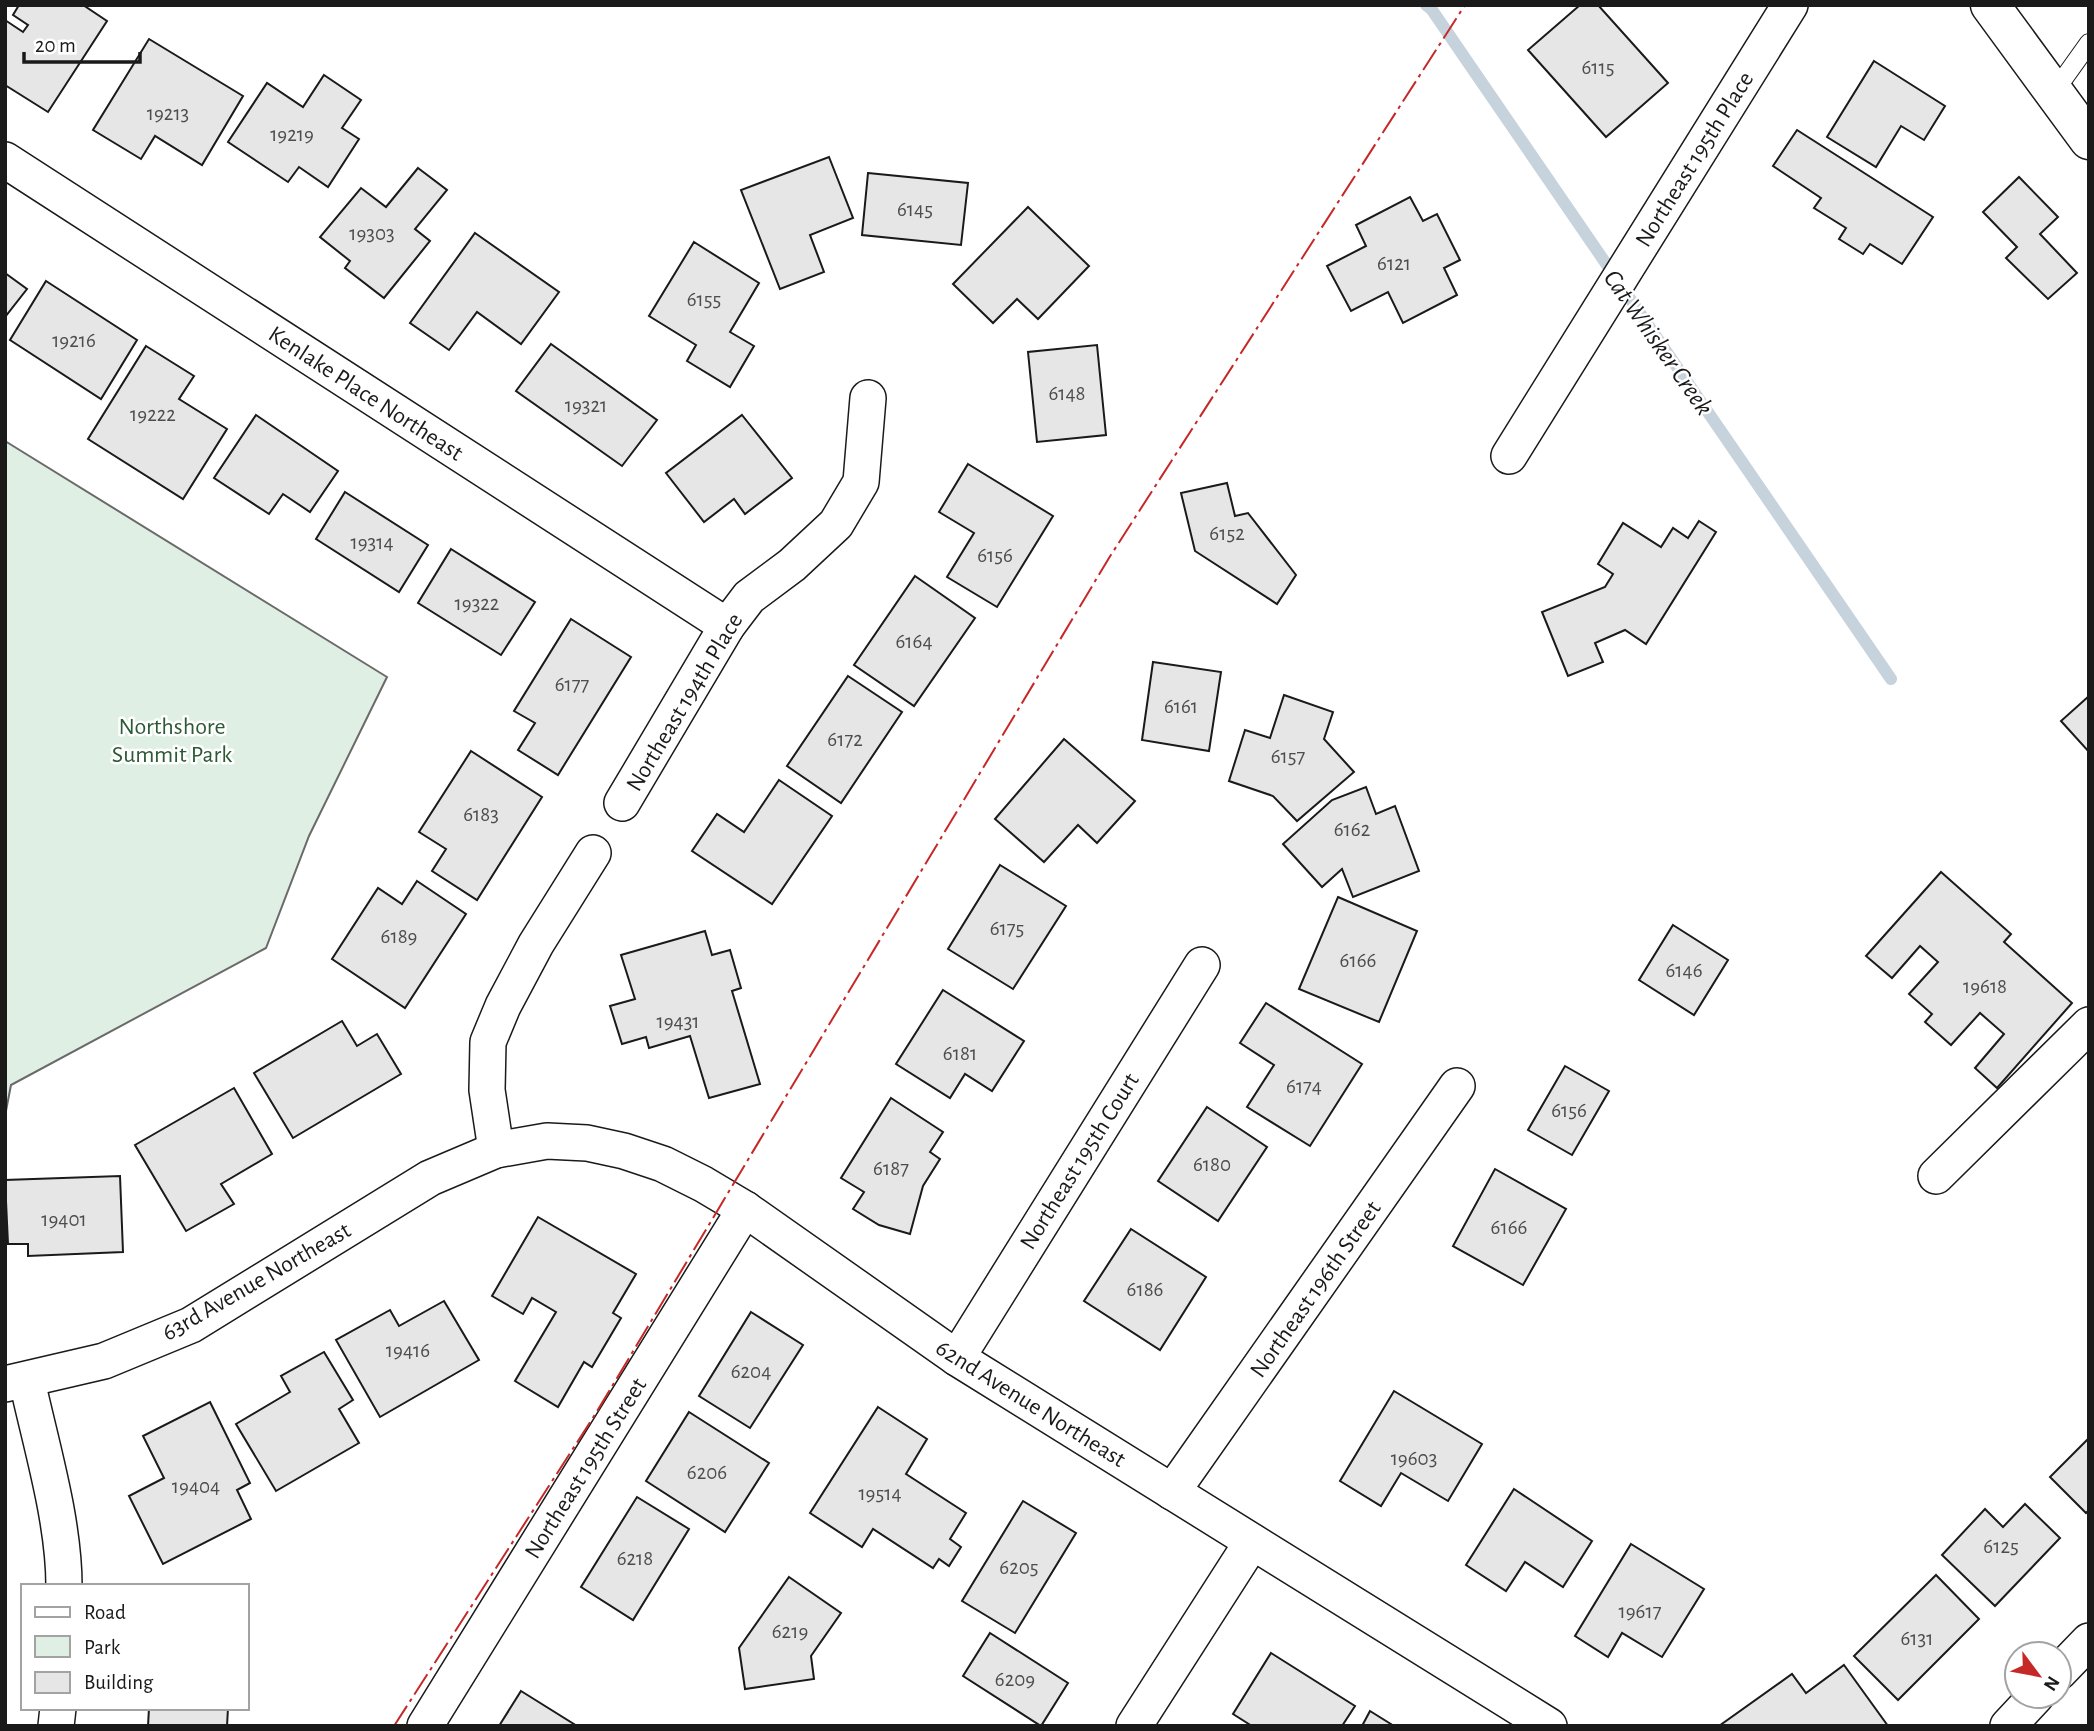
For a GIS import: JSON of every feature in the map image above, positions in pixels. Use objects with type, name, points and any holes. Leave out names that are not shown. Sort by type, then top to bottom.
[{"type":"main road","points":[[1990,5],[2089,140]]},
{"type":"street","name":"Northeast 195th Place","points":[[1509,456],[1790,5]]},
{"type":"street","name":"Kenlake Place Northeast","points":[[5,160],[727,626]]},
{"type":"street","name":"Northeast 194th Place","points":[[622,803],[727,626],[749,597],[792,565],[836,524],[861,482],[868,398]]},
{"type":"street","points":[[495,1150],[487,1090],[488,1042],[503,1006],[536,944],[593,853]]},
{"type":"street","name":"Northeast 195th Court","points":[[957,1357],[1202,965]]},
{"type":"street","points":[[1936,1176],[2089,1025]]},
{"type":"street","name":"Northeast 196th Street","points":[[1172,1492],[1457,1086]]},
{"type":"street","name":"62nd Avenue Northeast","points":[[495,1150],[547,1141],[587,1143],[624,1151],[663,1164],[703,1184],[745,1209],[957,1357],[1549,1726]]},
{"type":"street","name":"63rd Avenue Northeast","points":[[16,1382],[104,1361],[191,1325],[430,1178],[495,1150]]},
{"type":"street","name":"Northeast 195th Street","points":[[425,1726],[745,1209]]},
{"type":"street","points":[[16,1382],[55,1512],[64,1584]]},
{"type":"street","points":[[1134,1726],[1252,1542]]},
{"type":"street","points":[[2073,1658],[2089,1641]]},
{"type":"street","points":[[2008,1726],[2023,1710]]},
{"type":"lane","points":[[2054,92],[2089,43]]},
{"type":"green space","name":"Northshore Summit Park","points":[[5,441],[387,677],[309,836],[266,948],[11,1085],[5,1116]]},
{"type":"building","points":[[19,5],[83,5],[107,21],[48,112],[5,85],[5,20],[23,32],[28,25],[13,15]]},
{"type":"building","points":[[1580,5],[1598,5],[1668,83],[1606,137],[1528,50]]},
{"type":"building","points":[[149,39],[243,96],[202,165],[155,136],[141,159],[93,130]]},
{"type":"building","points":[[1874,61],[1945,106],[1924,140],[1901,126],[1876,167],[1827,137]]},
{"type":"building","points":[[324,75],[361,100],[342,128],[359,139],[328,187],[299,167],[288,182],[228,142],[267,83],[303,107]]},
{"type":"building","points":[[1797,130],[1933,217],[1902,264],[1870,244],[1863,254],[1839,239],[1846,228],[1814,208],[1821,198],[1773,166]]},
{"type":"building","points":[[829,157],[853,218],[810,235],[824,272],[780,289],[741,190]]},
{"type":"building","points":[[418,168],[447,190],[415,229],[430,241],[384,298],[345,268],[350,261],[320,237],[361,188],[386,207]]},
{"type":"building","points":[[868,173],[968,183],[961,245],[862,235]]},
{"type":"building","points":[[2019,177],[2058,217],[2040,234],[2077,273],[2048,299],[2006,258],[2017,247],[1983,212]]},
{"type":"building","points":[[1410,197],[1423,221],[1437,214],[1460,260],[1444,268],[1457,295],[1403,323],[1388,292],[1351,311],[1327,266],[1366,246],[1356,225]]},
{"type":"building","points":[[1028,207],[1089,266],[1038,319],[1017,299],[993,323],[953,284]]},
{"type":"building","points":[[475,233],[559,292],[521,344],[477,312],[449,350],[410,323]]},
{"type":"building","points":[[694,242],[759,283],[730,332],[754,346],[730,387],[687,361],[696,345],[649,316]]},
{"type":"building","points":[[5,273],[27,289],[5,317]]},
{"type":"building","points":[[46,281],[137,340],[101,399],[10,340]]},
{"type":"building","points":[[551,344],[657,420],[622,466],[516,391]]},
{"type":"building","points":[[1097,345],[1106,435],[1037,442],[1028,352]]},
{"type":"building","points":[[146,346],[194,376],[179,399],[227,429],[183,499],[88,439]]},
{"type":"building","points":[[256,415],[338,471],[310,512],[283,494],[269,514],[214,478]]},
{"type":"building","points":[[742,415],[792,478],[745,514],[734,499],[704,522],[666,473]]},
{"type":"building","points":[[968,464],[1053,516],[997,607],[947,577],[974,533],[939,512]]},
{"type":"building","points":[[1227,483],[1235,516],[1248,513],[1296,575],[1277,604],[1195,551],[1181,493]]},
{"type":"building","points":[[345,492],[428,545],[399,592],[316,539]]},
{"type":"building","points":[[1699,521],[1716,532],[1646,644],[1625,630],[1595,643],[1603,662],[1568,676],[1542,612],[1605,587],[1613,574],[1598,564],[1623,523],[1661,547],[1673,528],[1688,538]]},
{"type":"building","points":[[451,549],[535,602],[501,655],[418,603]]},
{"type":"building","points":[[915,576],[975,618],[914,706],[854,665]]},
{"type":"building","points":[[571,619],[631,657],[558,775],[518,750],[535,723],[514,711]]},
{"type":"building","points":[[1153,662],[1221,672],[1209,751],[1142,740]]},
{"type":"building","points":[[848,676],[902,712],[841,803],[787,766]]},
{"type":"building","points":[[1284,695],[1333,712],[1324,739],[1354,772],[1297,821],[1273,796],[1229,781],[1245,730],[1270,738]]},
{"type":"building","points":[[2089,696],[2089,752],[2061,721]]},
{"type":"building","points":[[1064,739],[1135,801],[1097,843],[1078,825],[1044,862],[995,819]]},
{"type":"building","points":[[471,751],[542,797],[477,900],[432,871],[446,849],[419,832]]},
{"type":"building","points":[[779,780],[832,816],[772,904],[692,851],[717,814],[744,832]]},
{"type":"building","points":[[1366,787],[1376,814],[1395,806],[1419,871],[1353,897],[1342,869],[1322,887],[1283,844],[1332,800]]},
{"type":"building","points":[[1000,865],[1066,906],[1013,989],[948,949]]},
{"type":"building","points":[[1941,872],[2011,934],[2004,942],[2072,1003],[1997,1088],[1975,1068],[2004,1034],[1980,1013],[1951,1045],[1925,1022],[1932,1014],[1909,994],[1938,962],[1920,946],[1892,978],[1866,956]]},
{"type":"building","points":[[417,881],[466,914],[405,1008],[332,959],[378,888],[402,904]]},
{"type":"building","points":[[1338,897],[1417,931],[1379,1022],[1299,989]]},
{"type":"building","points":[[1673,925],[1728,960],[1694,1015],[1639,980]]},
{"type":"building","points":[[705,931],[712,955],[730,950],[741,988],[732,991],[760,1084],[709,1098],[690,1036],[649,1048],[646,1037],[622,1044],[610,1006],[635,999],[621,955]]},
{"type":"building","points":[[943,990],[1024,1041],[992,1091],[965,1074],[950,1098],[896,1064]]},
{"type":"building","points":[[1266,1003],[1362,1064],[1310,1146],[1247,1107],[1274,1065],[1240,1043]]},
{"type":"building","points":[[342,1021],[357,1046],[377,1034],[401,1074],[293,1138],[254,1073]]},
{"type":"building","points":[[1565,1066],[1609,1091],[1572,1155],[1528,1130]]},
{"type":"building","points":[[234,1088],[272,1154],[221,1184],[234,1204],[186,1231],[135,1145]]},
{"type":"building","points":[[891,1098],[943,1132],[930,1152],[940,1159],[923,1186],[910,1234],[879,1225],[853,1209],[864,1192],[841,1178]]},
{"type":"building","points":[[1207,1107],[1267,1147],[1218,1221],[1158,1181]]},
{"type":"building","points":[[1495,1169],[1566,1209],[1523,1285],[1453,1246]]},
{"type":"building","points":[[120,1176],[123,1252],[28,1256],[28,1244],[8,1244],[5,1180]]},
{"type":"building","points":[[538,1217],[636,1274],[613,1313],[621,1318],[592,1367],[584,1362],[558,1407],[515,1381],[556,1312],[532,1298],[523,1314],[492,1296]]},
{"type":"building","points":[[1131,1229],[1206,1277],[1160,1350],[1084,1301]]},
{"type":"building","points":[[444,1301],[479,1360],[380,1417],[336,1340],[390,1310],[399,1326]]},
{"type":"building","points":[[751,1312],[803,1345],[750,1428],[699,1396]]},
{"type":"building","points":[[324,1352],[353,1400],[339,1409],[359,1443],[276,1491],[236,1424],[290,1392],[281,1376]]},
{"type":"building","points":[[1394,1391],[1482,1444],[1448,1501],[1401,1473],[1381,1506],[1340,1481]]},
{"type":"building","points":[[210,1402],[250,1483],[237,1490],[251,1519],[163,1564],[129,1496],[164,1478],[143,1436]]},
{"type":"building","points":[[878,1407],[927,1439],[906,1474],[966,1513],[950,1539],[961,1547],[949,1566],[939,1559],[933,1568],[873,1529],[862,1547],[810,1513]]},
{"type":"building","points":[[689,1412],[769,1463],[725,1532],[646,1481]]},
{"type":"building","points":[[2089,1438],[2089,1510],[2086,1513],[2050,1477]]},
{"type":"building","points":[[1514,1489],[1592,1541],[1563,1587],[1525,1562],[1506,1591],[1466,1565]]},
{"type":"building","points":[[637,1497],[689,1529],[633,1620],[581,1587]]},
{"type":"building","points":[[1023,1501],[1076,1533],[1015,1633],[962,1601]]},
{"type":"building","points":[[2025,1504],[2060,1538],[1995,1606],[1942,1555],[1985,1509],[2003,1527]]},
{"type":"building","points":[[1631,1544],[1704,1589],[1662,1657],[1622,1633],[1608,1657],[1575,1636]]},
{"type":"building","points":[[1936,1575],[1979,1619],[1898,1700],[1854,1656]]},
{"type":"building","points":[[789,1577],[841,1613],[811,1656],[814,1679],[745,1689],[739,1648]]},
{"type":"building","points":[[990,1633],[1068,1683],[1041,1726],[963,1676]]},
{"type":"building","points":[[1271,1653],[1355,1706],[1342,1726],[1252,1726],[1233,1714]]},
{"type":"building","points":[[1844,1665],[1888,1726],[1719,1726],[1792,1674],[1806,1693]]},
{"type":"building","points":[[521,1691],[577,1726],[499,1726]]},
{"type":"building","points":[[149,1710],[228,1710],[227,1726],[148,1726]]},
{"type":"building","points":[[1370,1711],[1394,1726],[1362,1726]]},
{"type":"waterway","name":"Cat Whisker Creek","points":[[1426,5],[1891,679]]},
{"type":"power","points":[[394,1726],[596,1413],[1109,558],[1465,5]]}]
